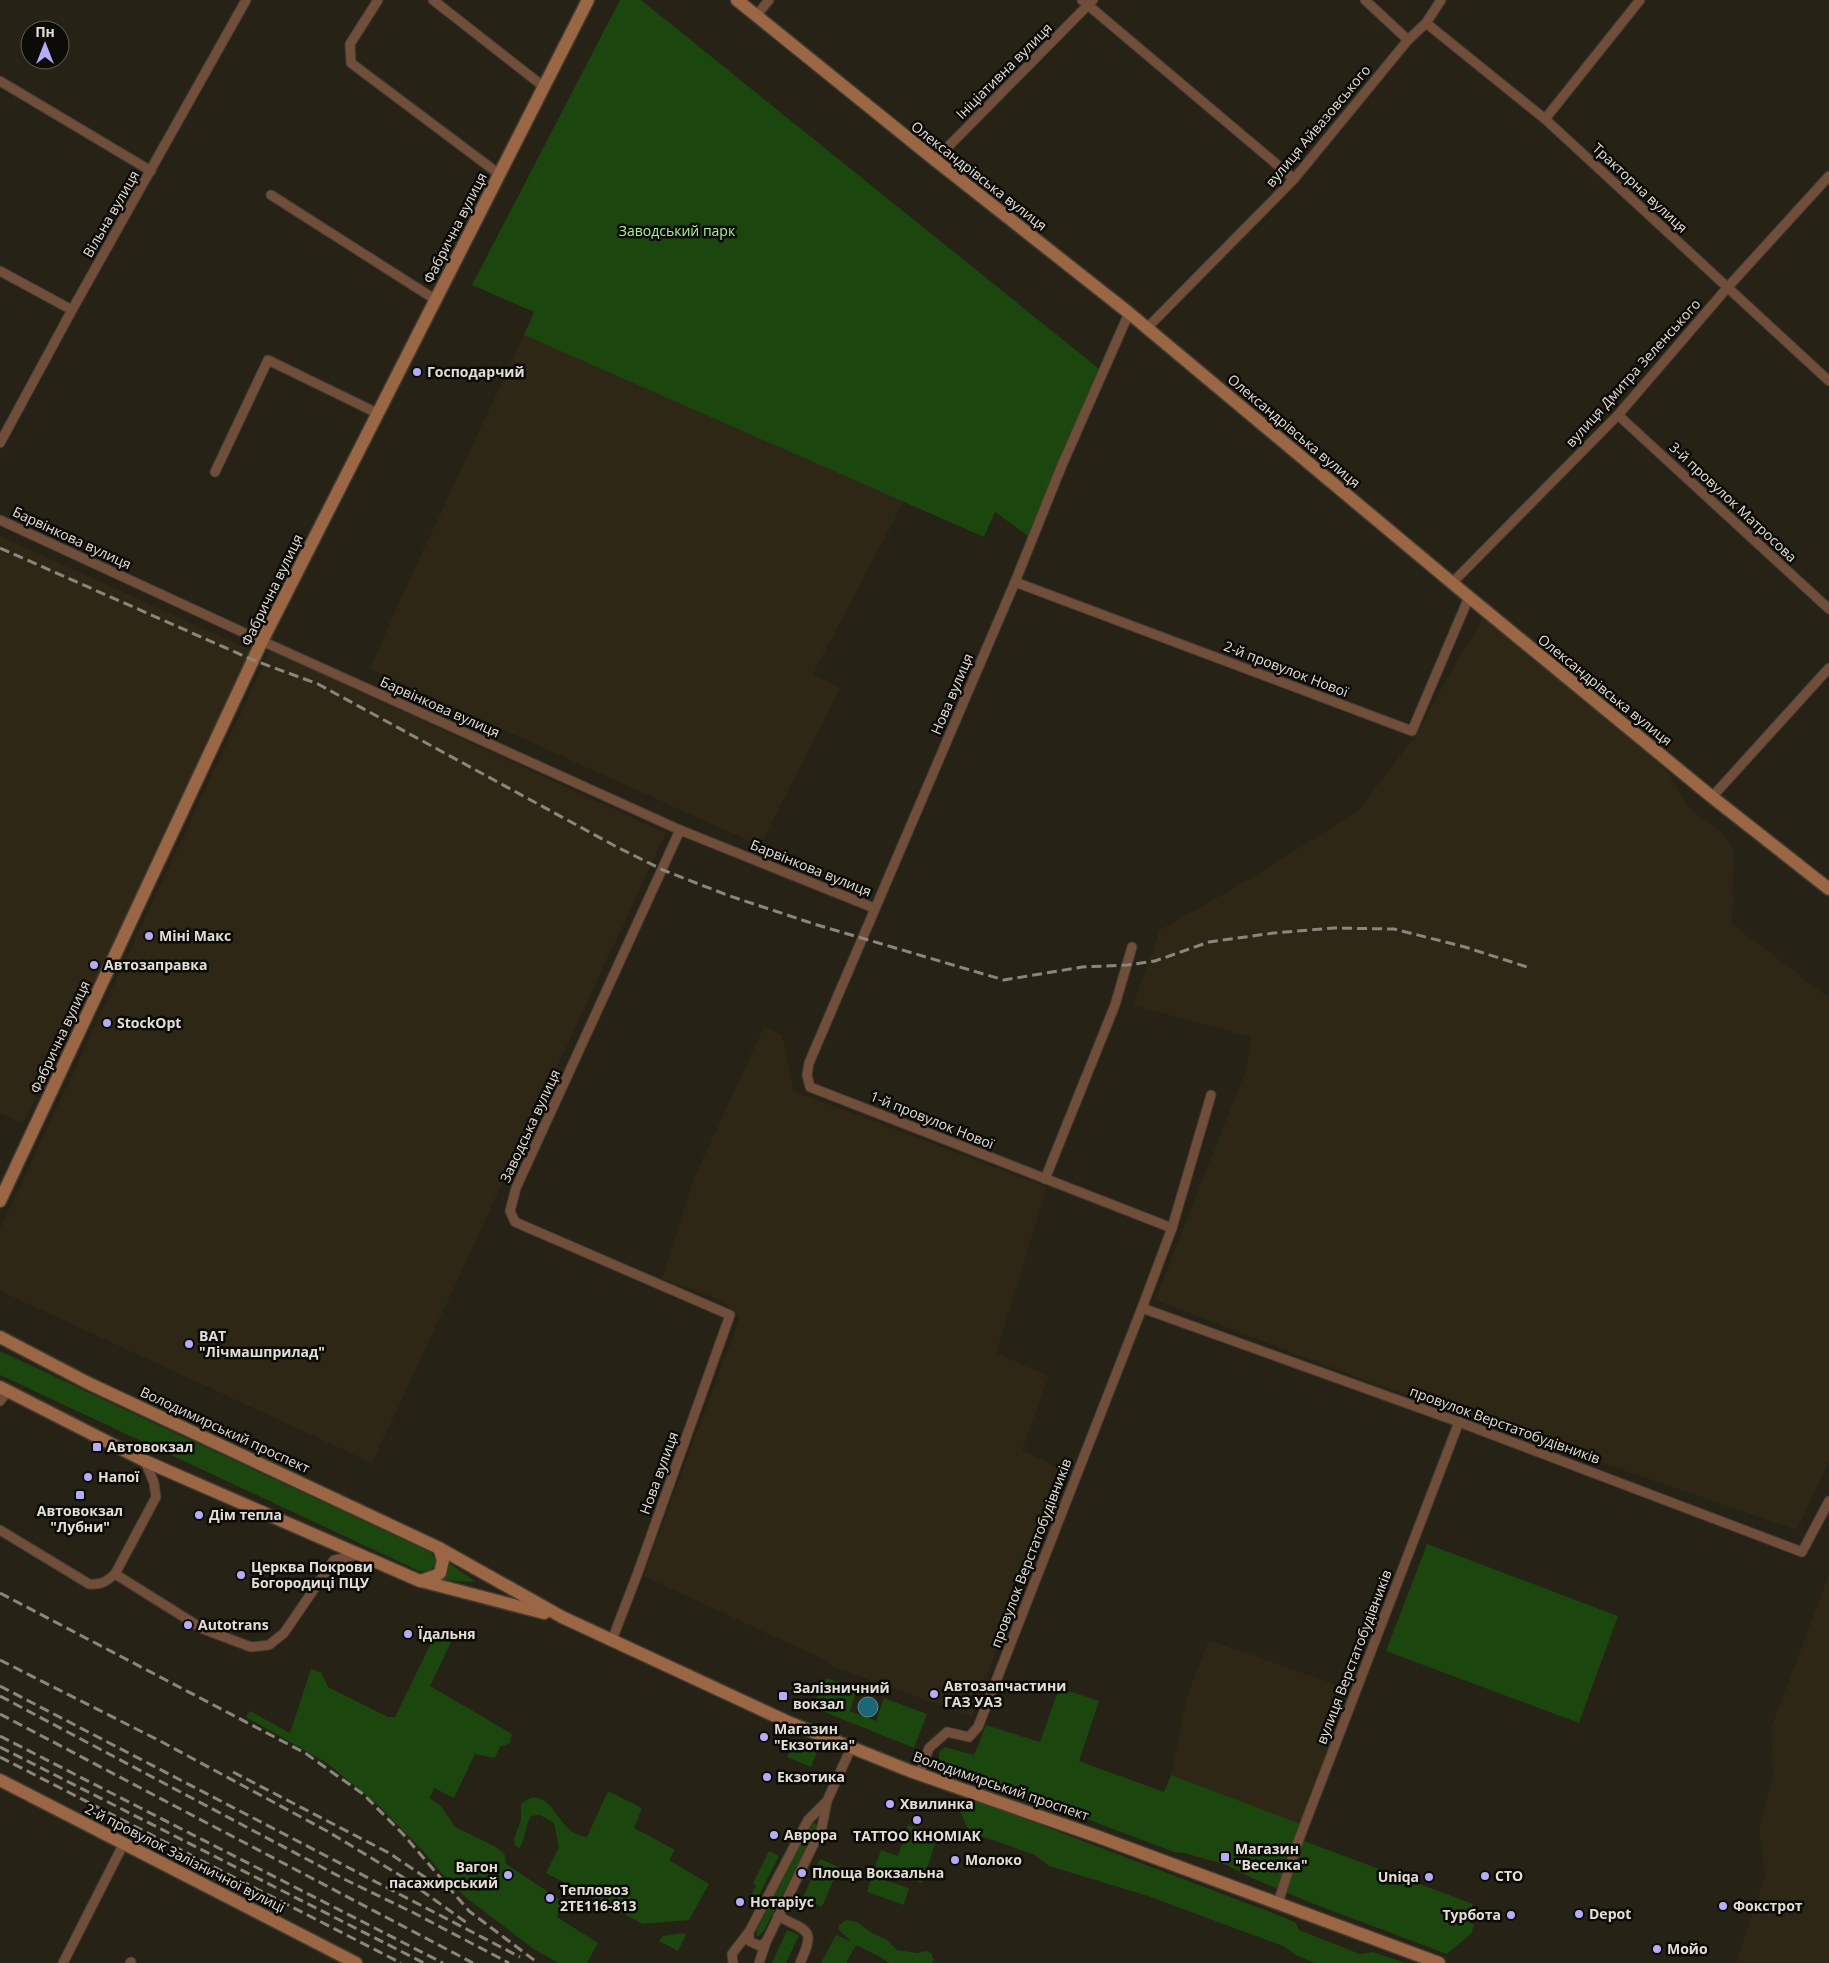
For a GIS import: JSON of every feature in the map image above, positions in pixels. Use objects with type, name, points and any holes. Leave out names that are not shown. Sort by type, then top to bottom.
[{"type":"main road","name":"Фабрична вулиця","points":[[0,1201],[262,642],[588,0]]},
{"type":"main road","name":"Олександрівська вулиця","points":[[737,0],[934,160],[1129,313],[1468,597],[1712,797],[1829,889]]},
{"type":"main road","name":"Володимирський проспект","points":[[0,1337],[88,1383],[439,1548],[562,1617],[788,1722],[920,1774],[1105,1839],[1439,1963]]},
{"type":"main road","name":"Володимирський проспект","points":[[4,1389],[145,1460],[420,1580],[562,1617]]},
{"type":"main road","points":[[420,1580],[440,1573],[443,1560],[439,1548]]},
{"type":"main road","name":"2-й провулок Залізничної вулиці","points":[[0,1780],[356,1963]]},
{"type":"street","name":"Вільна вулиця","points":[[0,443],[72,310],[246,0]]},
{"type":"street","points":[[378,0],[350,44],[351,63],[500,174]]},
{"type":"street","points":[[433,0],[544,87]]},
{"type":"street","points":[[756,16],[769,0]]},
{"type":"street","points":[[1365,0],[1408,40]]},
{"type":"street","name":"вулиця Айвазовського","points":[[1147,328],[1294,179],[1408,40],[1426,23],[1441,0]]},
{"type":"street","points":[[1545,119],[1640,0]]},
{"type":"street","points":[[1088,2],[1294,179]]},
{"type":"street","name":"Ініціативна вулиця","points":[[934,160],[1088,2]]},
{"type":"street","name":"Тракторна вулиця","points":[[1426,23],[1545,119],[1829,381]]},
{"type":"street","points":[[0,81],[151,171]]},
{"type":"street","name":"вулиця Дмитра Зеленського","points":[[1452,583],[1618,415],[1727,288],[1829,176]]},
{"type":"street","points":[[271,195],[436,300]]},
{"type":"street","points":[[0,271],[72,310]]},
{"type":"street","name":"Нова вулиця","points":[[810,1087],[807,1075],[808,1063],[1015,582],[1062,465],[1129,313]]},
{"type":"street","points":[[215,472],[268,360],[377,413]]},
{"type":"street","name":"3-й провулок Матросова","points":[[1618,415],[1829,609]]},
{"type":"street","name":"Барвінкова вулиця","points":[[0,520],[262,642],[680,830],[874,908]]},
{"type":"street","name":"2-й провулок Нової","points":[[1015,582],[1412,731],[1468,597]]},
{"type":"street","points":[[1712,797],[1829,668]]},
{"type":"street","name":"Заводська вулиця","points":[[680,830],[516,1188],[510,1211],[515,1222],[730,1315]]},
{"type":"street","points":[[1045,1179],[1115,1004],[1132,946]]},
{"type":"street","name":"1-й провулок Нової","points":[[810,1087],[1172,1228]]},
{"type":"street","name":"провулок Верстатобудівників","points":[[920,1774],[929,1748],[947,1732],[969,1736],[978,1727],[1172,1228],[1211,1095]]},
{"type":"street","name":"провулок Верстатобудівників","points":[[1142,1308],[1459,1422],[1802,1552],[1829,1501]]},
{"type":"street","name":"Нова вулиця","points":[[612,1640],[730,1315]]},
{"type":"street","points":[[0,1401],[4,1389]]},
{"type":"street","name":"вулиця Верстатобудівників","points":[[1278,1903],[1296,1847],[1459,1422]]},
{"type":"street","points":[[0,1530],[89,1584],[98,1585],[106,1582],[115,1574],[156,1497],[154,1483],[145,1460]]},
{"type":"street","points":[[115,1574],[203,1629],[251,1648],[269,1645],[284,1633],[334,1560],[345,1556],[361,1554]]},
{"type":"street","points":[[759,1963],[766,1942],[822,1826],[827,1801],[851,1748]]},
{"type":"street","points":[[733,1963],[732,1954],[748,1932],[808,1820],[827,1801]]},
{"type":"street","points":[[63,1963],[124,1843]]},
{"type":"street","points":[[778,1916],[806,1931],[809,1936],[808,1944],[800,1963]]},
{"type":"street","points":[[748,1932],[749,1941],[754,1945],[760,1946],[766,1942]]},
{"type":"shaded area","points":[[524,335],[904,501],[813,674],[840,688],[760,846],[370,669],[398,604]]},
{"type":"shaded area","points":[[0,536],[261,655],[23,1123],[0,1113]]},
{"type":"shaded area","points":[[1486,613],[1669,773],[1688,807],[1723,834],[1734,851],[1732,924],[1829,998],[1829,1461],[1797,1530],[1380,1386],[1155,1300],[1247,1067],[1251,1037],[1133,1005],[1160,930],[1248,880],[1359,810],[1417,733]]},
{"type":"shaded area","points":[[270,650],[666,833],[372,1463],[0,1291],[0,1229]]},
{"type":"shaded area","points":[[764,1027],[782,1035],[794,1091],[1047,1187],[996,1353],[1049,1376],[1022,1450],[1061,1469],[972,1717],[834,1667],[821,1658],[643,1576],[740,1317],[720,1300],[662,1279],[694,1178]]},
{"type":"shaded area","points":[[1829,1574],[1829,1963],[1736,1963],[1765,1876],[1759,1829],[1773,1774],[1771,1728]]},
{"type":"shaded area","points":[[1209,1640],[1351,1690],[1301,1824],[1171,1775],[1187,1696]]},
{"type":"green space","name":"Заводський парк","points":[[620,0],[641,0],[1103,372],[1032,539],[995,512],[984,537],[524,335],[534,312],[472,285]]},
{"type":"green space","points":[[0,1351],[430,1552],[435,1558],[435,1565],[430,1571],[419,1571],[0,1375]]},
{"type":"green space","points":[[1427,1544],[1618,1616],[1579,1723],[1386,1651]]},
{"type":"green space","points":[[449,1563],[476,1582],[442,1580],[448,1573]]},
{"type":"green space","points":[[438,1629],[453,1638],[430,1686],[512,1734],[510,1743],[500,1747],[495,1758],[475,1754],[454,1798],[434,1788],[430,1798],[441,1806],[455,1827],[496,1847],[505,1855],[506,1864],[562,1901],[557,1917],[598,1943],[587,1963],[559,1963],[535,1950],[469,1900],[449,1882],[422,1850],[380,1807],[327,1763],[246,1717],[250,1711],[290,1733],[311,1669],[321,1672],[328,1687],[388,1717],[395,1717]]},
{"type":"green space","points":[[826,1678],[857,1688],[850,1711],[876,1721],[884,1698],[927,1714],[914,1748],[812,1707]]},
{"type":"green space","points":[[1059,1688],[1099,1701],[1079,1761],[1164,1792],[1171,1775],[1301,1824],[1296,1838],[1473,1904],[1468,1919],[1474,1925],[1471,1934],[1447,1954],[1314,1904],[1224,1864],[1174,1852],[943,1765],[939,1761],[939,1752],[945,1747],[974,1755],[986,1725],[1040,1742]]},
{"type":"green space","points":[[794,1742],[817,1752],[811,1767],[787,1757]]},
{"type":"green space","points":[[608,1791],[642,1808],[634,1828],[675,1850],[669,1860],[709,1884],[689,1920],[643,1924],[546,1873],[559,1847],[554,1823],[540,1815],[531,1816],[520,1848],[515,1846],[514,1839],[521,1820],[521,1804],[529,1799],[542,1799],[569,1829],[578,1835],[587,1837]]},
{"type":"green space","points":[[967,1797],[1286,1918],[1296,1923],[1299,1930],[1360,1954],[1373,1952],[1406,1963],[1315,1963],[1298,1956],[1283,1946],[1148,1896],[1049,1866],[1035,1855],[969,1832],[959,1809],[962,1801]]},
{"type":"green space","points":[[812,1822],[819,1825],[763,1932],[759,1936],[756,1935],[757,1929]]},
{"type":"green space","points":[[908,1825],[938,1835],[922,1883],[875,1867],[881,1850],[898,1856]]},
{"type":"green space","points":[[769,1851],[779,1856],[755,1903],[748,1900],[756,1886],[753,1883]]},
{"type":"green space","points":[[820,1859],[839,1867],[822,1907],[803,1898]]},
{"type":"green space","points":[[872,1876],[909,1888],[904,1905],[867,1892]]},
{"type":"green space","points":[[846,1920],[857,1922],[872,1933],[887,1940],[897,1950],[917,1953],[926,1951],[931,1953],[934,1960],[932,1963],[889,1963],[856,1945],[846,1963],[821,1963],[836,1935],[852,1942],[839,1930],[839,1925]]},
{"type":"green space","points":[[787,1930],[799,1935],[786,1963],[772,1963]]},
{"type":"green space","points":[[682,1933],[686,1935],[678,1951],[659,1941],[663,1936]]},
{"type":"water","points":[[868,1697],[875,1700],[878,1707],[875,1714],[868,1717],[861,1714],[858,1707],[861,1700]]},
{"type":"railway","points":[[0,548],[253,660],[318,684],[615,846],[663,870],[727,895],[814,924],[1004,980],[1082,967],[1127,965],[1155,961],[1209,942],[1274,933],[1334,928],[1394,929],[1465,947],[1527,967]]},
{"type":"railway","points":[[0,1593],[305,1753],[363,1794],[403,1834],[469,1911],[538,1963]]},
{"type":"railway","points":[[0,1660],[162,1742],[327,1831],[401,1876],[467,1923]]},
{"type":"railway","points":[[0,1686],[520,1957]]},
{"type":"railway","points":[[0,1696],[346,1880],[509,1963]]},
{"type":"railway","points":[[0,1714],[473,1963]]},
{"type":"railway","points":[[0,1736],[443,1963]]},
{"type":"railway","points":[[0,1747],[424,1963]]},
{"type":"railway","points":[[0,1757],[401,1963]]},
{"type":"railway","points":[[233,1772],[389,1853],[447,1892]]},
{"type":"place","name":"Господарчий","points":[[417,372]]},
{"type":"place","name":"Міні Макс","points":[[149,936]]},
{"type":"place","name":"Автозаправка","points":[[94,965]]},
{"type":"place","name":"StockOpt","points":[[107,1023]]},
{"type":"place","name":"ВАТ \"Лічмашприлад\"","points":[[189,1344]]},
{"type":"place","name":"Автовокзал","points":[[97,1447]]},
{"type":"place","name":"Напої","points":[[88,1477]]},
{"type":"place","name":"Автовокзал \"Лубни\"","points":[[80,1495]]},
{"type":"place","name":"Дім тепла","points":[[199,1515]]},
{"type":"place","name":"Церква Покрови Богородиці ПЦУ","points":[[241,1575]]},
{"type":"place","name":"Autotrans","points":[[188,1625]]},
{"type":"place","name":"Їдальня","points":[[408,1634]]},
{"type":"place","name":"Автозапчастини ГАЗ УАЗ","points":[[934,1694]]},
{"type":"place","name":"Залізничний вокзал","points":[[783,1696]]},
{"type":"place","name":"Магазин \"Екзотика\"","points":[[764,1737]]},
{"type":"place","name":"Екзотика","points":[[767,1777]]},
{"type":"place","name":"Хвилинка","points":[[890,1804]]},
{"type":"place","name":"TATTOO KHOMIAK","points":[[917,1820]]},
{"type":"place","name":"Аврора","points":[[774,1835]]},
{"type":"place","name":"Магазин \"Веселка\"","points":[[1225,1857]]},
{"type":"place","name":"Молоко","points":[[955,1860]]},
{"type":"place","name":"Площа Вокзальна","points":[[802,1873]]},
{"type":"place","name":"Вагон пасажирський","points":[[508,1875]]},
{"type":"place","name":"СТО","points":[[1485,1876]]},
{"type":"place","name":"Uniqa","points":[[1429,1877]]},
{"type":"place","name":"Тепловоз 2ТЕ116-813","points":[[550,1898]]},
{"type":"place","name":"Нотаріус","points":[[740,1902]]},
{"type":"place","name":"Фокстрот","points":[[1723,1906]]},
{"type":"place","name":"Depot","points":[[1579,1914]]},
{"type":"place","name":"Турбота","points":[[1511,1915]]},
{"type":"place","name":"Мойо","points":[[1657,1949]]}]
